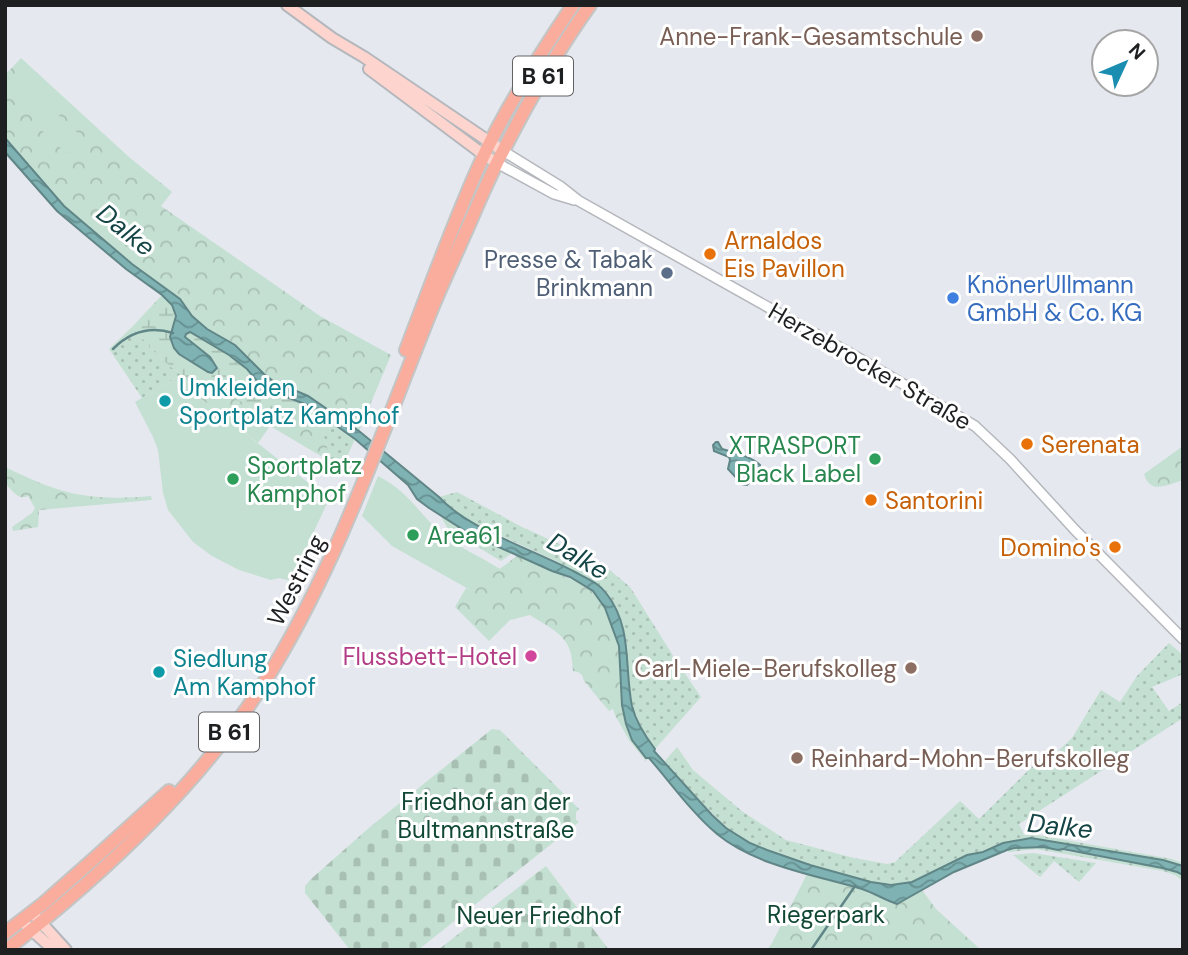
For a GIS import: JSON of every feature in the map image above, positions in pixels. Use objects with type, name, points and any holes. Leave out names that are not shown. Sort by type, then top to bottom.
[{"type":"main road","name":"Herzebrocker Straße","points":[[286,5],[503,151]]},
{"type":"main road","name":"Westring","points":[[6,950],[31,921],[128,846],[211,755],[245,712],[274,667],[336,548],[455,221],[484,155],[540,55],[573,5]]},
{"type":"main road","name":"Westring","points":[[373,448],[497,163],[541,80],[590,5]]},
{"type":"main road","name":"Herzebrocker Straße","points":[[332,38],[412,102],[497,163]]},
{"type":"main road","name":"Westring","points":[[5,933],[31,921]]},
{"type":"main road","points":[[31,921],[54,950]]},
{"type":"main road","points":[[31,921],[66,950]]},
{"type":"street","name":"Herzebrocker Straße","points":[[503,151],[579,201],[975,426],[1010,459],[1052,508],[1183,639]]},
{"type":"street","name":"Herzebrocker Straße","points":[[497,163],[554,194],[579,201]]},
{"type":"green space","points":[[21,58],[129,157],[172,192],[161,206],[320,316],[391,355],[359,431],[308,396],[264,374],[235,345],[207,329],[192,316],[180,299],[132,264],[64,206],[5,138],[5,75]]},
{"type":"green space","points":[[23,66],[57,98],[41,115],[7,83]]},
{"type":"green space","points":[[52,109],[81,136],[66,153],[37,126]]},
{"type":"green space","points":[[162,295],[175,312],[170,332],[179,354],[195,365],[210,357],[185,337],[190,331],[229,355],[257,381],[286,398],[307,405],[304,414],[293,422],[271,418],[233,397],[214,392],[200,398],[181,375],[160,358],[132,327]]},
{"type":"green space","points":[[132,327],[160,358],[181,375],[142,398],[109,349]]},
{"type":"green space","name":"Sportplatz Kamphof","points":[[181,375],[200,398],[329,499],[291,581],[279,578],[271,580],[239,570],[212,556],[193,542],[168,510],[163,493],[158,450],[135,402]]},
{"type":"green space","points":[[214,392],[233,397],[271,418],[304,414],[307,405],[324,417],[324,435],[331,462],[270,426],[258,443],[200,398]]},
{"type":"green space","points":[[324,417],[355,439],[342,468],[331,462],[324,435]]},
{"type":"green space","points":[[1183,446],[1183,480],[1160,487],[1150,485],[1144,474]]},
{"type":"green space","points":[[5,467],[45,485],[75,494],[113,498],[151,496],[152,500],[39,510],[38,527],[13,531],[12,527],[35,508],[28,496],[18,496],[5,483]]},
{"type":"green space","name":"Area61","points":[[378,476],[406,496],[450,540],[500,569],[472,591],[392,546],[362,516]]},
{"type":"green space","points":[[457,492],[522,527],[601,563],[630,587],[701,697],[655,749],[646,738],[633,707],[616,610],[605,590],[556,561],[475,524],[447,506],[439,497]]},
{"type":"green space","points":[[440,515],[470,534],[512,553],[501,561],[448,529]]},
{"type":"green space","points":[[517,556],[585,585],[602,604],[619,646],[624,714],[633,740],[649,758],[644,762],[613,709],[609,711],[582,675],[573,671],[569,648],[557,633],[530,615],[510,620],[489,641],[455,607],[466,588],[472,591]]},
{"type":"green space","points":[[1169,643],[1183,655],[1183,674],[1152,687],[1169,711],[1183,702],[1183,718],[1019,824],[1024,835],[1172,859],[1183,863],[1183,866],[1163,860],[1031,838],[1003,843],[983,852],[967,855],[912,882],[891,885],[871,882],[810,865],[750,843],[726,828],[664,762],[677,747],[693,770],[743,812],[786,840],[887,864],[895,862],[960,801],[979,819],[1049,750],[1054,755],[1072,738],[1101,690],[1120,702],[1137,676]]},
{"type":"green space","name":"Friedhof an der Bultmannstraße","points":[[492,729],[500,730],[579,809],[576,812],[576,820],[579,822],[418,950],[350,950],[305,893],[305,886],[370,827]]},
{"type":"green space","points":[[1043,847],[1169,869],[1183,875],[1183,881],[1163,871],[1036,849],[1007,850]]},
{"type":"green space","points":[[1033,853],[1096,863],[1079,882],[1054,861],[1040,877],[1013,855]]},
{"type":"green space","name":"Neuer Friedhof","points":[[546,866],[609,950],[438,950],[538,872]]},
{"type":"green space","name":"Riegerpark","points":[[807,874],[865,890],[893,904],[922,890],[936,909],[981,950],[767,950]]},
{"type":"water","points":[[5,138],[64,206],[132,264],[180,299],[192,316],[207,329],[235,345],[273,381],[308,396],[359,431],[467,520],[575,572],[603,589],[615,606],[624,633],[632,706],[638,723],[654,751],[726,828],[750,843],[810,865],[891,885],[912,882],[967,855],[983,852],[1003,843],[1031,838],[1163,860],[1183,866],[1183,875],[1162,868],[1063,849],[1014,848],[954,872],[897,904],[862,889],[768,862],[732,845],[699,817],[632,740],[622,705],[619,646],[605,608],[593,591],[570,577],[470,534],[429,508],[417,499],[408,485],[355,439],[307,405],[269,390],[229,355],[190,332],[185,337],[210,357],[217,368],[212,373],[208,372],[179,354],[170,337],[176,316],[172,305],[57,211],[5,152]]},
{"type":"water","points":[[716,442],[722,449],[756,462],[760,465],[759,474],[747,485],[742,484],[728,469],[729,457],[714,451],[713,445]]},
{"type":"waterway","points":[[113,349],[126,338],[141,332],[156,330],[173,333]]},
{"type":"waterway","points":[[811,950],[855,886]]},
{"type":"place","name":"Anne-Frank-Gesamtschule","points":[[977,36]]},
{"type":"place","name":"Arnaldos Eis Pavillon","points":[[710,254]]},
{"type":"place","name":"Presse & Tabak Brinkmann","points":[[667,273]]},
{"type":"place","name":"KnönerUllmann GmbH & Co. KG","points":[[953,298]]},
{"type":"place","name":"Umkleiden Sportplatz Kamphof","points":[[165,401]]},
{"type":"place","name":"Serenata","points":[[1027,444]]},
{"type":"place","name":"XTRASPORT Black Label","points":[[875,459]]},
{"type":"place","name":"Sportplatz Kamphof","points":[[233,479]]},
{"type":"place","name":"Santorini","points":[[871,500]]},
{"type":"place","name":"Area61","points":[[413,535]]},
{"type":"place","name":"Domino's","points":[[1115,547]]},
{"type":"place","name":"Flussbett-Hotel","points":[[531,656]]},
{"type":"place","name":"Carl-Miele-Berufskolleg","points":[[911,668]]},
{"type":"place","name":"Siedlung Am Kamphof","points":[[159,672]]},
{"type":"place","name":"Reinhard-Mohn-Berufskolleg","points":[[797,758]]},
{"type":"water label","name":"Dalke","points":[[126,230]]},
{"type":"water label","name":"Dalke","points":[[578,556]]},
{"type":"water label","name":"Dalke","points":[[1060,826]]}]
